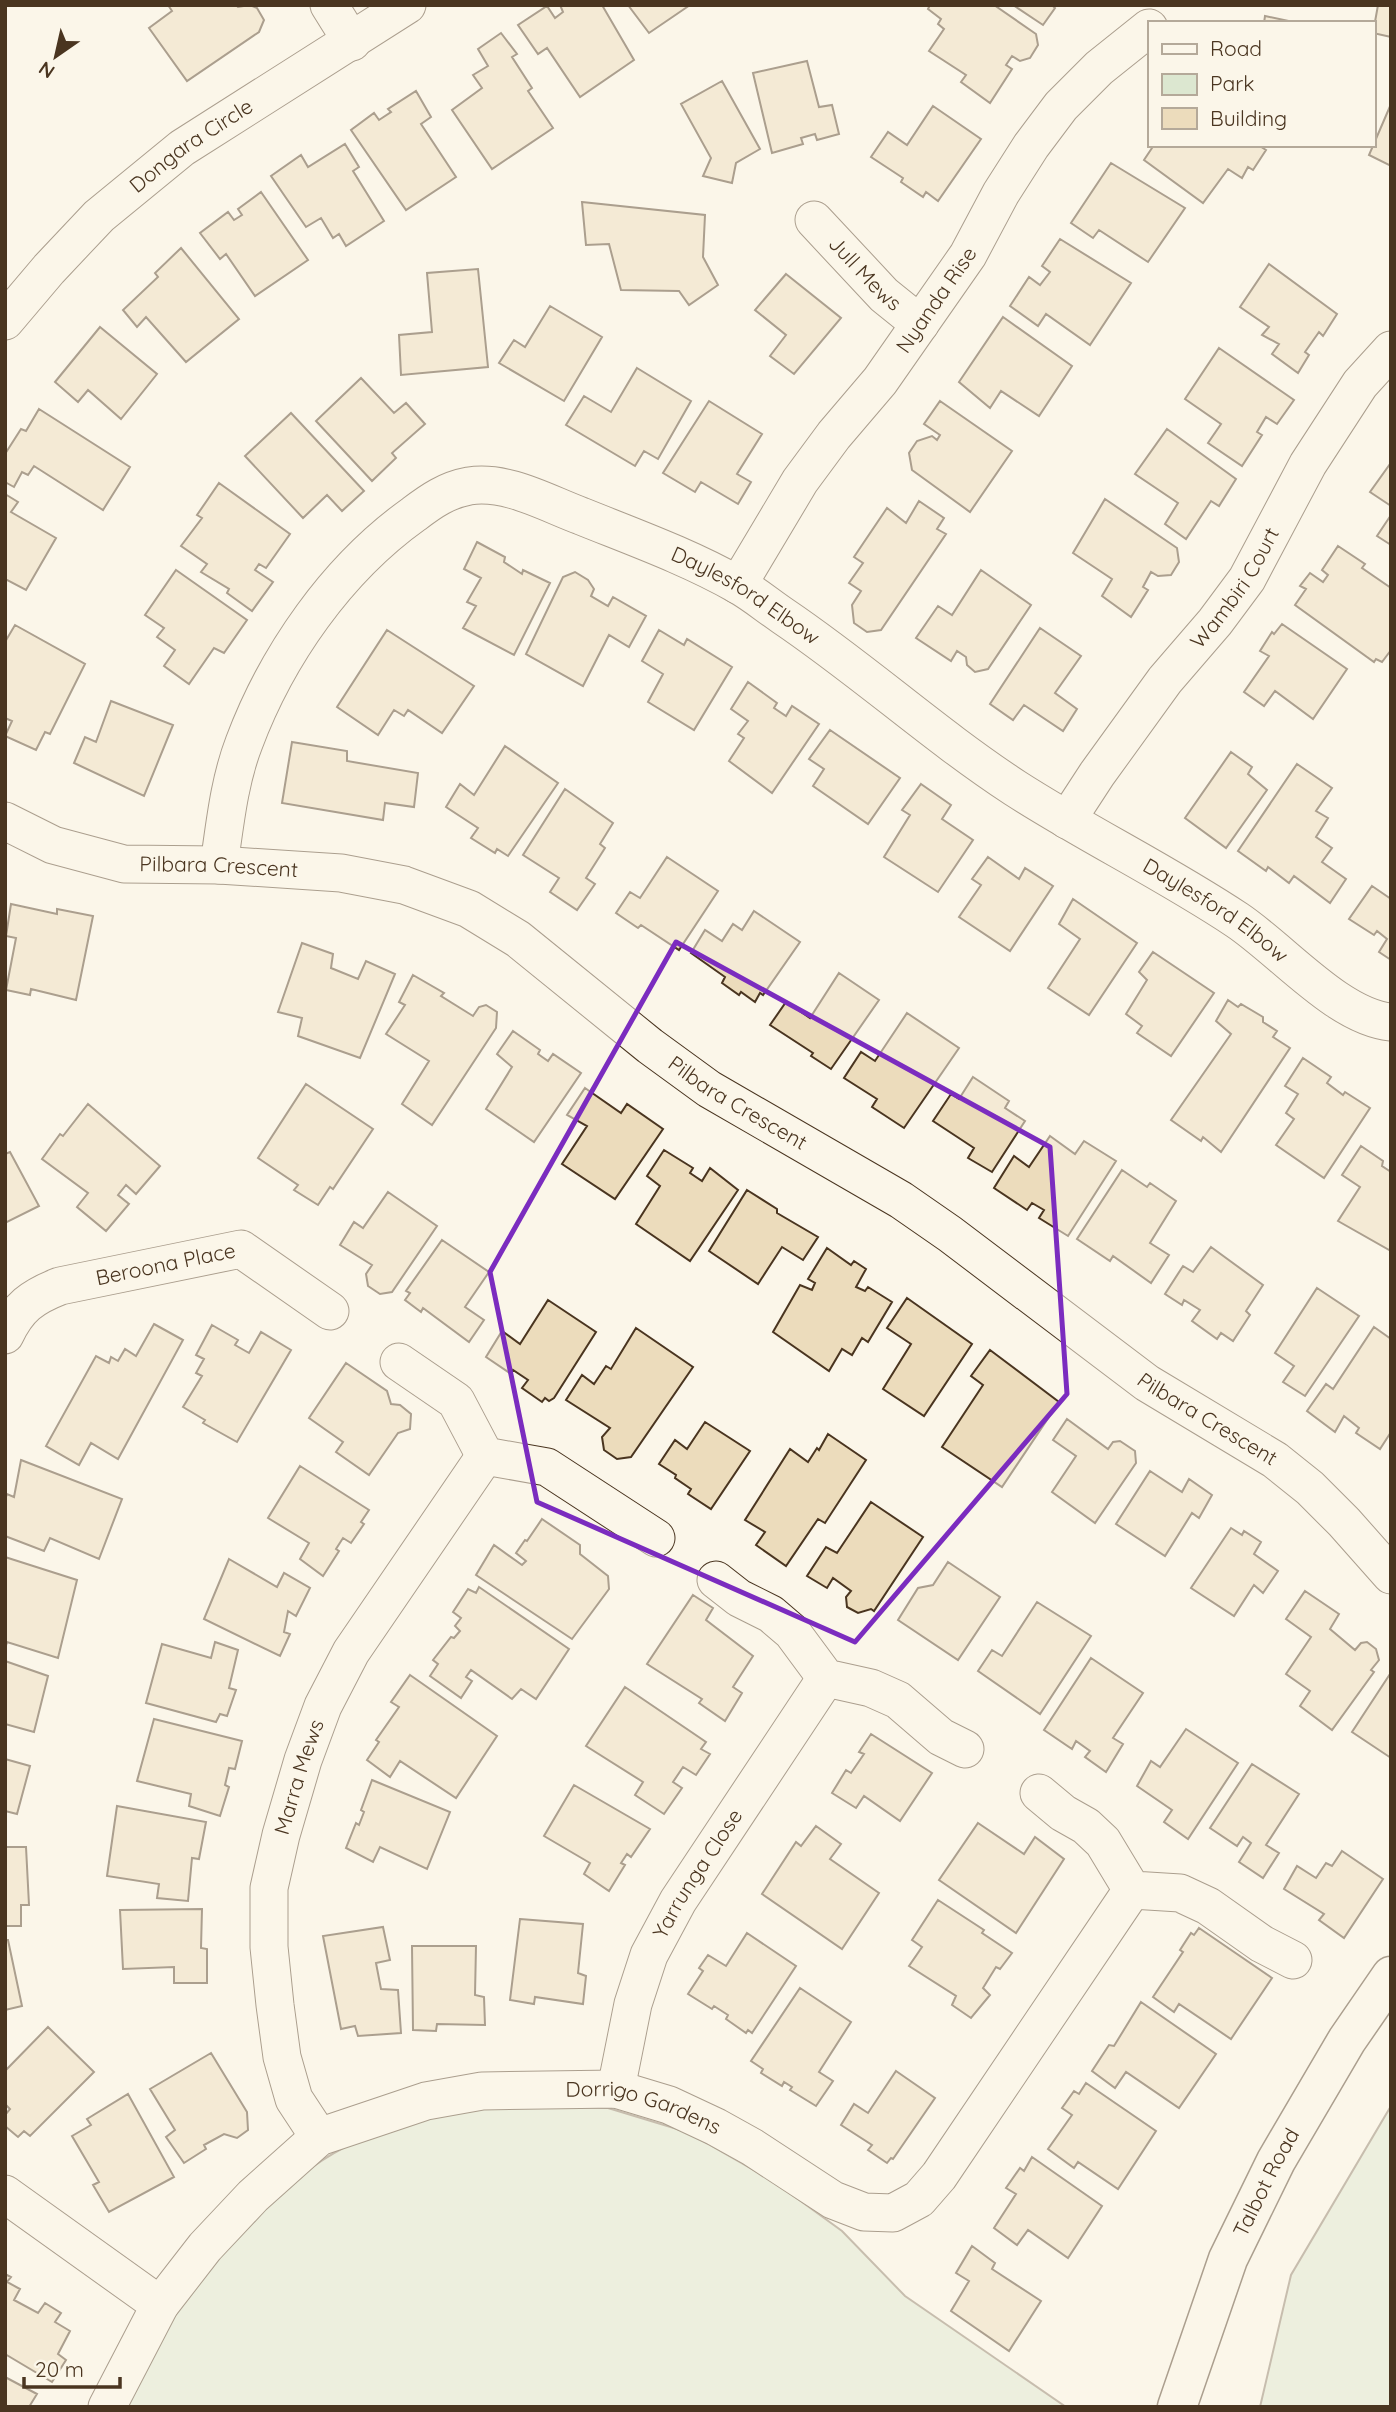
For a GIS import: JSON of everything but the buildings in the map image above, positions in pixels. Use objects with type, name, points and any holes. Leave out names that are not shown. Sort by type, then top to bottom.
[{"type":"main road","name":"Talbot Road","points":[[1177,2407],[1228,2259],[1276,2161],[1348,2040],[1391,1976]]},
{"type":"street","points":[[329,5],[352,41]]},
{"type":"street","name":"Dongara Circle","points":[[5,321],[99,216],[182,148],[408,5]]},
{"type":"street","name":"Nyanda Rise","points":[[738,585],[800,481],[834,435],[880,381],[968,255],[1031,146],[1061,106],[1099,68],[1148,29]]},
{"type":"street","name":"Jull Mews","points":[[814,220],[884,295],[920,324]]},
{"type":"street","name":"Wambiri Court","points":[[1067,820],[1165,680],[1215,622],[1247,579],[1308,464],[1360,384],[1391,350]]},
{"type":"street","name":"Daylesford Elbow","points":[[219,865],[228,798],[243,744],[265,696],[295,642],[326,600],[364,557],[397,526],[440,495],[470,486],[498,486],[652,545],[738,585],[833,650],[960,751],[1067,820],[1184,886],[1241,923],[1343,1006],[1380,1021],[1391,1022]]},
{"type":"street","name":"Pilbara Crescent","points":[[5,821],[53,845],[124,864],[219,865],[341,873],[404,885],[469,909],[518,939],[650,1046],[709,1088],[901,1200],[1147,1383],[1275,1460],[1310,1488],[1391,1575]]},
{"type":"street","name":"Beroona Place","points":[[5,1335],[18,1311],[38,1295],[60,1286],[241,1249],[330,1311]]},
{"type":"street","points":[[399,1362],[456,1401],[485,1456],[547,1466],[656,1538]]},
{"type":"street","name":"Marra Mews","points":[[319,2137],[295,2099],[282,2057],[275,2005],[268,1947],[270,1888],[281,1835],[303,1760],[323,1706],[351,1651],[485,1456]]},
{"type":"street","points":[[716,1580],[739,1598],[772,1614],[792,1632],[826,1678],[872,1688],[898,1700],[941,1737],[965,1749]]},
{"type":"street","name":"Yarrunga Close","points":[[616,2089],[633,2004],[649,1955],[678,1901],[826,1678]]},
{"type":"street","points":[[1039,1793],[1063,1813],[1086,1826],[1103,1842],[1132,1890],[1180,1893],[1208,1906],[1262,1944],[1293,1960]]},
{"type":"street","name":"Dorrigo Gardens","points":[[107,2407],[160,2305],[205,2248],[253,2196],[319,2137],[426,2101],[482,2091],[616,2089],[669,2105],[716,2127],[833,2200],[864,2212],[893,2213],[919,2199],[939,2176],[1132,1890]]},
{"type":"street","points":[[5,2194],[160,2305]]},
{"type":"highlighted area","points":[[676,942],[1050,1147],[1067,1394],[855,1642],[537,1502],[490,1272]]},
{"type":"green space","points":[[526,2105],[608,2108],[687,2132],[773,2181],[842,2231],[905,2296],[1066,2407],[121,2407],[155,2344],[197,2283],[266,2205],[318,2163],[357,2141],[412,2122],[461,2111]]},
{"type":"green space","points":[[1391,2106],[1391,2407],[1260,2407],[1291,2275]]}]
